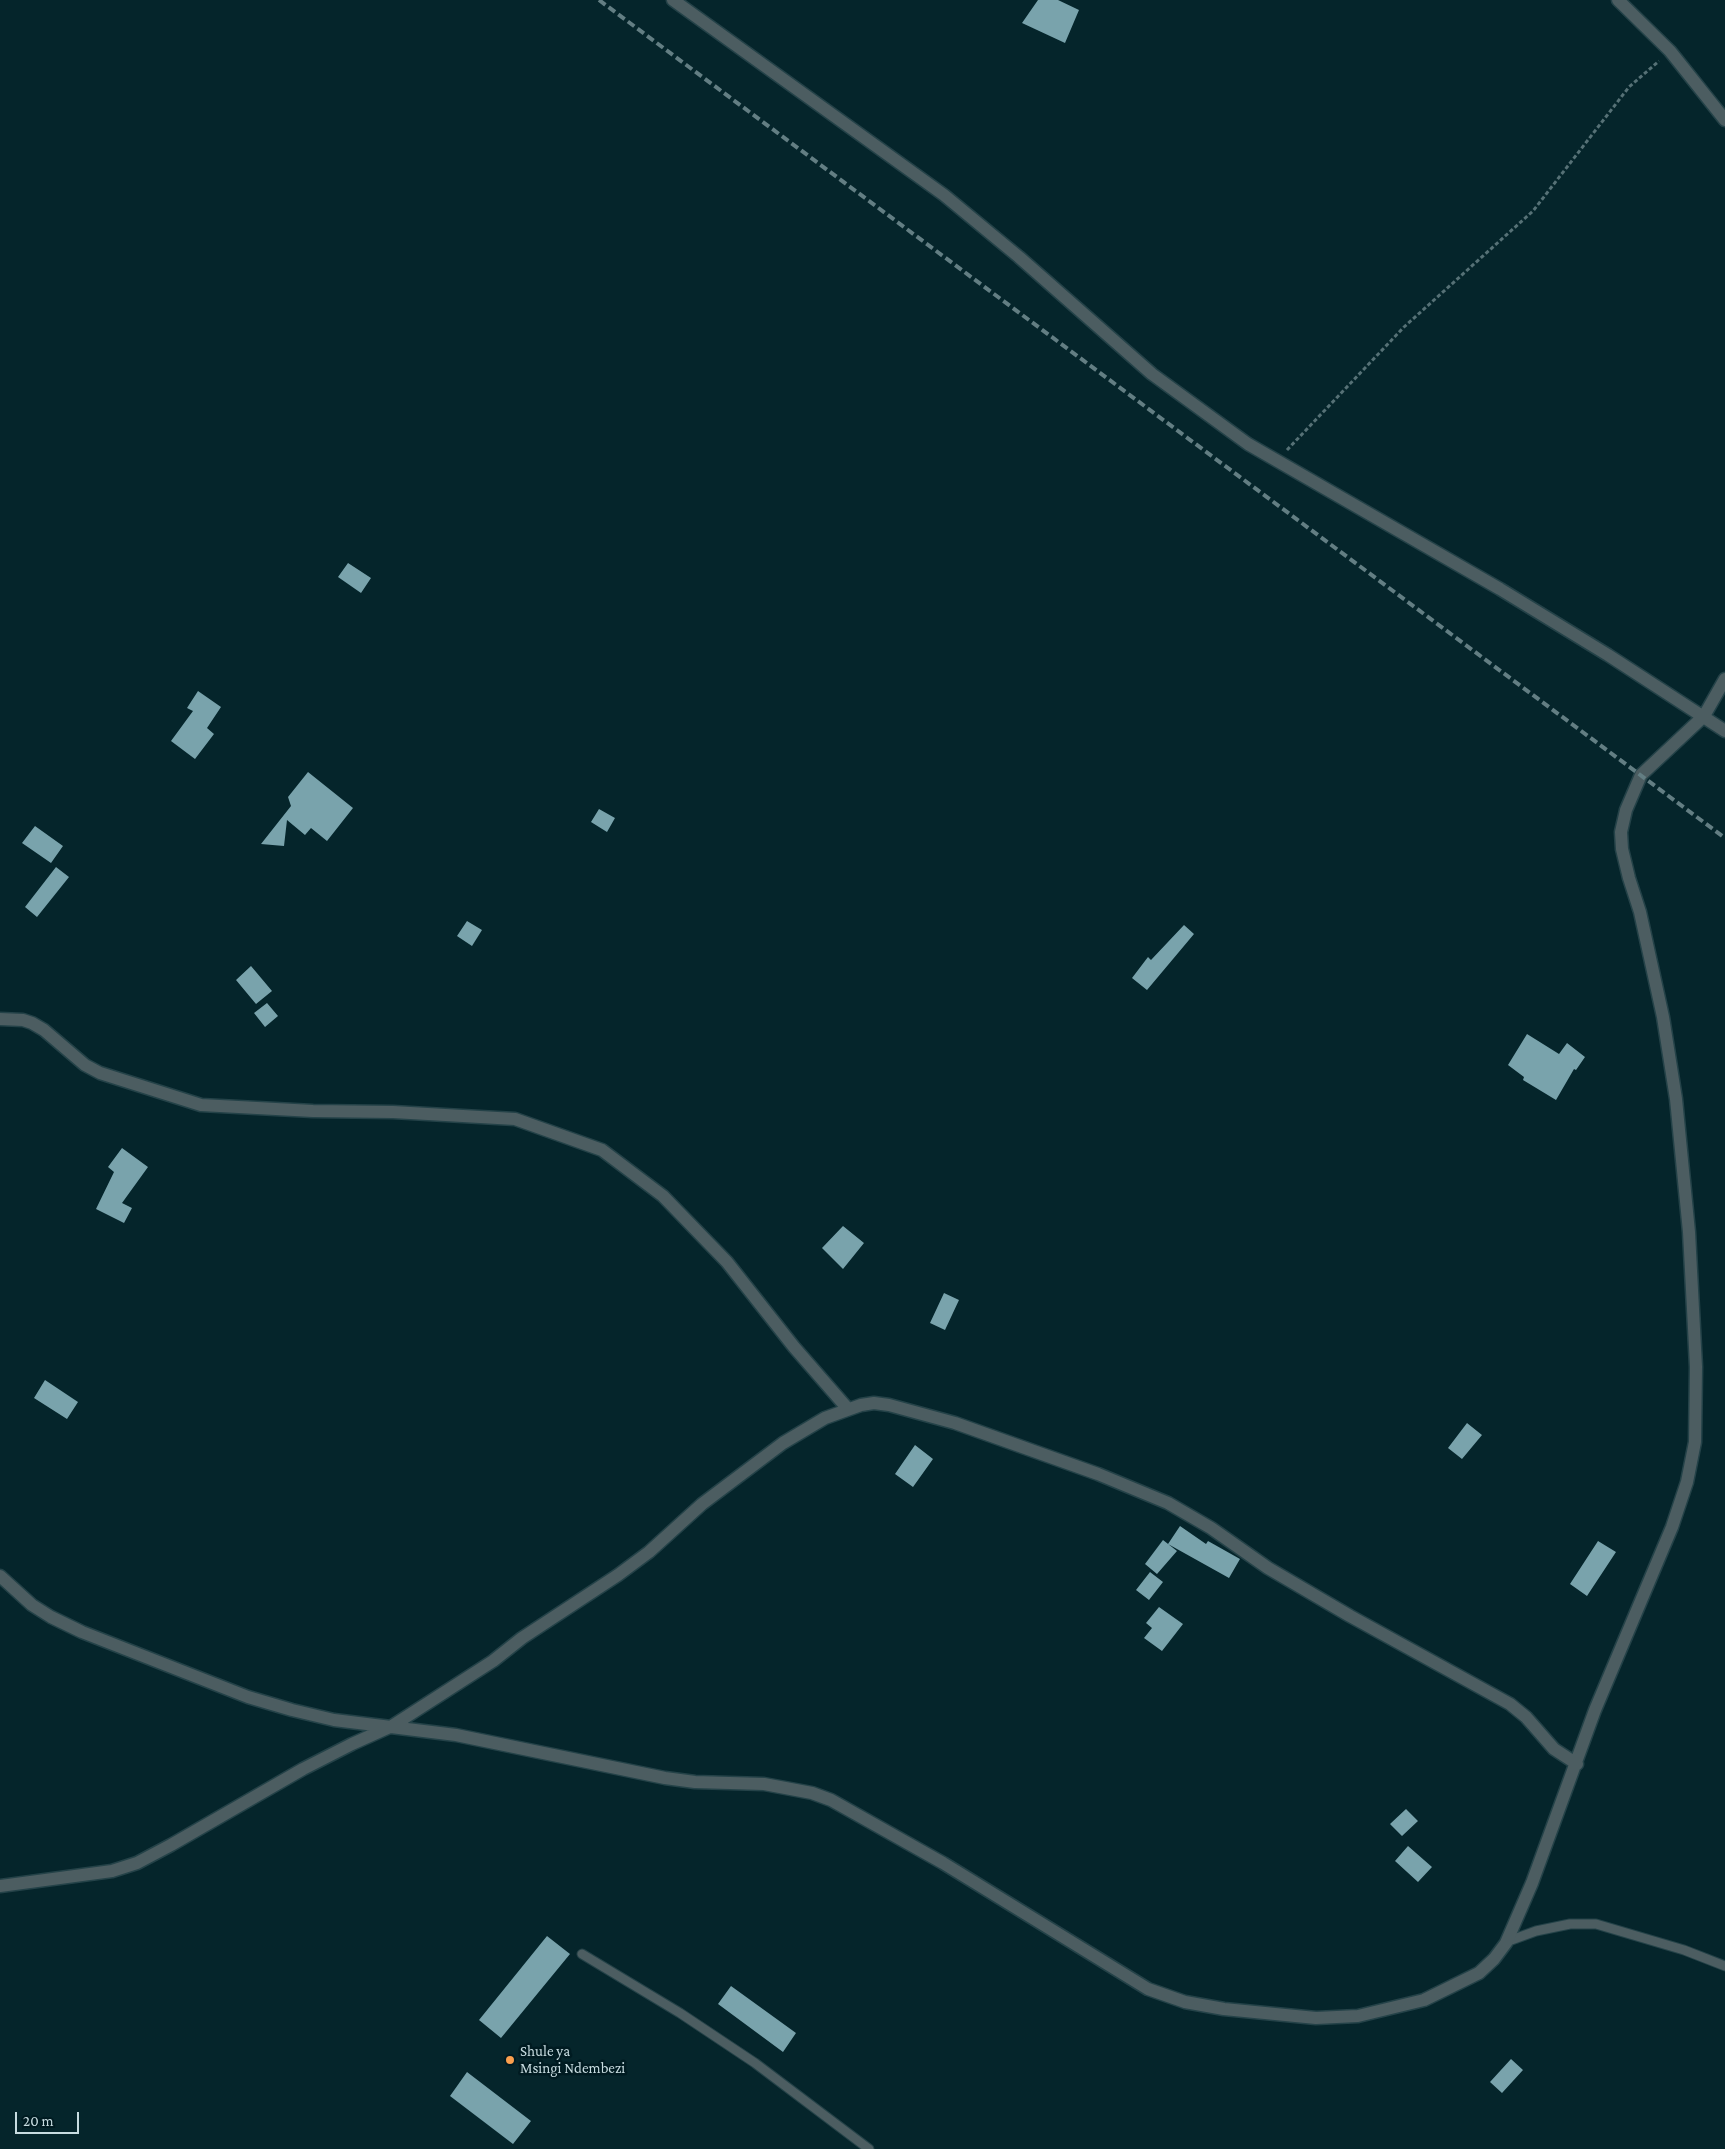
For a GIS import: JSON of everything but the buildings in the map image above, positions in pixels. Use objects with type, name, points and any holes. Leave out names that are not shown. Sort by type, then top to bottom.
[{"type":"street","points":[[673,0],[944,195],[1152,374],[1248,444],[1500,589],[1725,731]]},
{"type":"street","points":[[1618,0],[1670,51],[1725,120]]},
{"type":"street","points":[[0,1576],[32,1605],[51,1617],[162,1665],[248,1697],[292,1710],[334,1720],[456,1734],[665,1778],[695,1782],[764,1784],[812,1793],[831,1800],[943,1864],[1148,1989],[1185,2002],[1224,2010],[1316,2018],[1358,2016],[1424,2000],[1479,1973],[1494,1959],[1506,1942],[1532,1883],[1596,1710],[1672,1527],[1687,1482],[1695,1442],[1696,1367],[1689,1242],[1676,1099],[1663,1017],[1640,912],[1628,878],[1621,832],[1626,810],[1641,775],[1704,716],[1725,679]]},
{"type":"street","points":[[0,1019],[23,1020],[32,1023],[44,1030],[85,1064],[100,1073],[201,1105],[515,1118],[602,1150],[663,1196],[727,1262],[794,1346],[848,1408]]},
{"type":"street","points":[[0,1886],[112,1870],[137,1862],[171,1845],[303,1769],[392,1726],[493,1661],[522,1638],[618,1575],[649,1552],[702,1504],[783,1443],[825,1418],[848,1408],[874,1403],[889,1405],[955,1423],[1098,1474],[1168,1503],[1211,1528],[1284,1578],[1510,1704],[1526,1717],[1554,1749],[1577,1764]]},
{"type":"lane","points":[[1506,1942],[1536,1931],[1570,1924],[1596,1924],[1684,1950],[1725,1966]]},
{"type":"lane","points":[[582,1954],[680,2013],[755,2063],[869,2149]]},
{"type":"path","points":[[1277,460],[1404,327],[1533,211],[1629,87],[1670,51]]},
{"type":"railway","points":[[599,0],[1725,838]]},
{"type":"place","name":"Shule ya Msingi Ndembezi","points":[[510,2060]]}]
